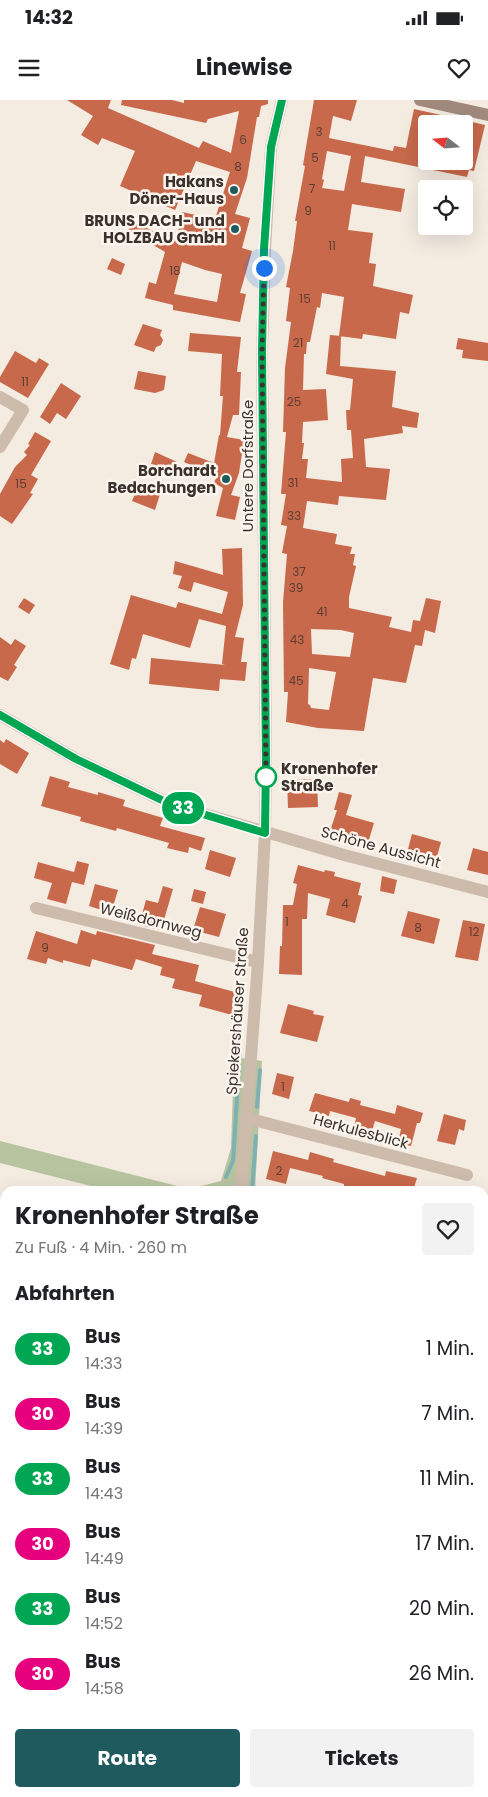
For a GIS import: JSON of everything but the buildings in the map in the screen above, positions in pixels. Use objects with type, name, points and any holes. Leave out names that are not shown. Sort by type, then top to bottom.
[{"type":"main road","points":[[420,100],[488,115]]},
{"type":"street","name":"Untere Dorfstraße","points":[[265,833],[262,351],[264,249],[271,147],[282,100]]},
{"type":"street","points":[[0,397],[23,410],[0,447]]},
{"type":"street","points":[[0,716],[76,759],[170,804],[265,833]]},
{"type":"street","name":"Schöne Aussicht","points":[[265,833],[488,892]]},
{"type":"street","name":"Spiekershäuser Straße","points":[[241,1186],[258,962],[265,833]]},
{"type":"street","name":"Weißdornweg","points":[[36,908],[258,962]]},
{"type":"street","name":"Herkulesblick","points":[[246,1118],[468,1176]]},
{"type":"green space","points":[[234,1057],[262,1061],[255,1186],[201,1186],[221,1181],[231,1148]]},
{"type":"green space","points":[[0,1141],[177,1186],[91,1186],[0,1163]]},
{"type":"waterway","points":[[226,1177],[233,1161],[240,1051]]},
{"type":"waterway","points":[[257,1107],[260,1070]]},
{"type":"waterway","points":[[252,1186],[256,1136]]},
{"type":"bus line","name":"33","points":[[0,715],[76,759],[170,804],[265,833],[262,351],[264,249],[271,147],[282,100]]},
{"type":"place","name":"Hakans Döner-Haus","points":[[234,190]]},
{"type":"place","name":"BRUNS DACH- und HOLZBAU GmbH","points":[[235,229]]},
{"type":"place","name":"Borchardt Bedachungen","points":[[226,479]]},
{"type":"place","name":"Kronenhofer Straße","points":[[266,777]]},
{"type":"route","points":[[264,268],[262,351],[266,777]]}]
